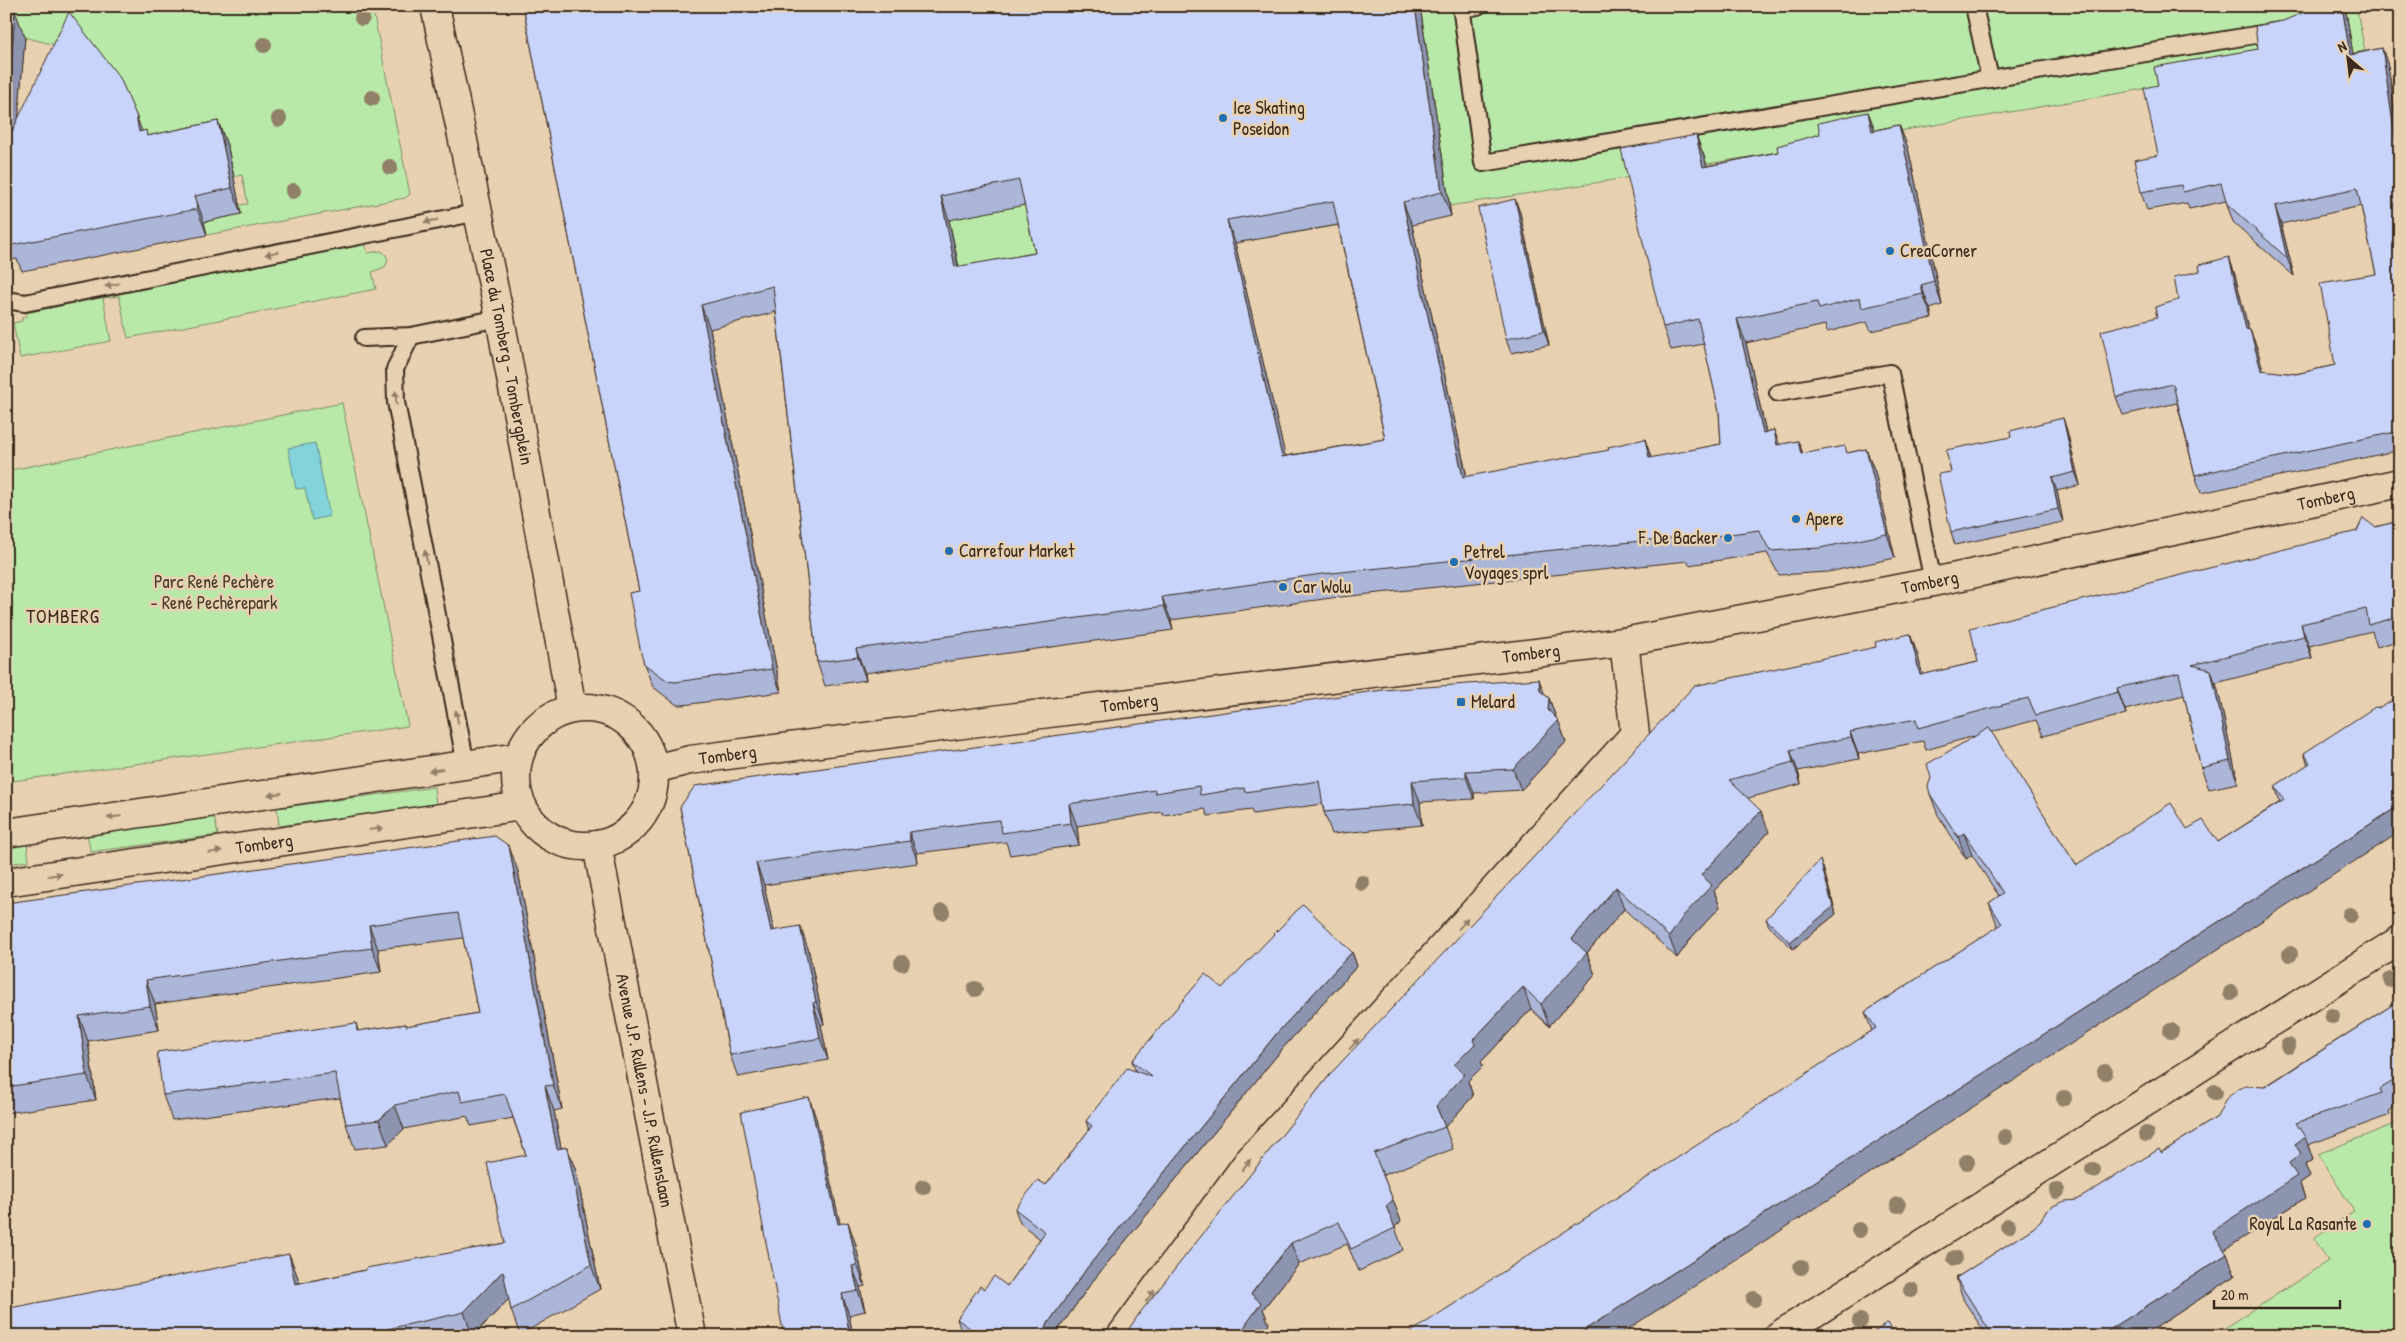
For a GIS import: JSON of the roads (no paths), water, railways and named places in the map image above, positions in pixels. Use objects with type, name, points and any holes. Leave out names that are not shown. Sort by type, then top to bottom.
[{"type":"street","name":"Place du Tomberg - Tombergplein","points":[[435,6],[500,318],[572,708]]},
{"type":"street","name":"Tomberg","points":[[654,769],[690,760],[1000,719],[1624,642],[1933,582],[2400,483]]},
{"type":"street","points":[[1121,1336],[1248,1162],[1635,734],[1624,642]]},
{"type":"street","points":[[572,708],[591,708],[610,712],[626,721],[640,734],[650,751],[654,769],[653,790],[646,810],[634,826],[616,838],[596,845],[570,844],[545,834],[532,822],[522,806],[517,791],[516,774],[518,758],[526,740],[538,725],[554,715],[572,708]]},
{"type":"street","points":[[6,833],[518,758]]},
{"type":"street","name":"Tomberg","points":[[6,882],[522,806]]},
{"type":"street","name":"Avenue J.P. Rullens - J.P. Rullenslaan","points":[[596,845],[692,1336]]},
{"type":"street","points":[[1778,1336],[2400,940]]},
{"type":"lane","points":[[1478,6],[1461,8],[1483,163],[2288,29],[2296,26]]},
{"type":"lane","points":[[1974,6],[1990,79]]},
{"type":"lane","points":[[6,300],[25,303],[479,212]]},
{"type":"lane","points":[[364,338],[411,336],[500,318]]},
{"type":"lane","points":[[411,336],[395,369],[396,402],[466,765]]},
{"type":"lane","points":[[1778,393],[1890,373],[1933,582]]},
{"type":"water","points":[[315,443],[330,516],[312,520],[305,488],[296,489],[288,448]]},
{"type":"place","name":"Ice Skating Poseidon","points":[[1223,118]]},
{"type":"place","name":"CreaCorner","points":[[1890,251]]},
{"type":"place","name":"Apere","points":[[1796,519]]},
{"type":"place","name":"F. De Backer","points":[[1728,538]]},
{"type":"place","name":"Carrefour Market","points":[[949,551]]},
{"type":"place","name":"Petrel Voyages sprl","points":[[1454,562]]},
{"type":"place","name":"Car Wolu","points":[[1283,587]]},
{"type":"place","name":"Melard","points":[[1461,702]]},
{"type":"place","name":"Royal La Rasante","points":[[2367,1224]]},
{"type":"district","name":"TOMBERG","points":[[63,616]]},
{"type":"park label","name":"Parc René Pechère - René Pechèrepark","points":[[214,592]]}]
